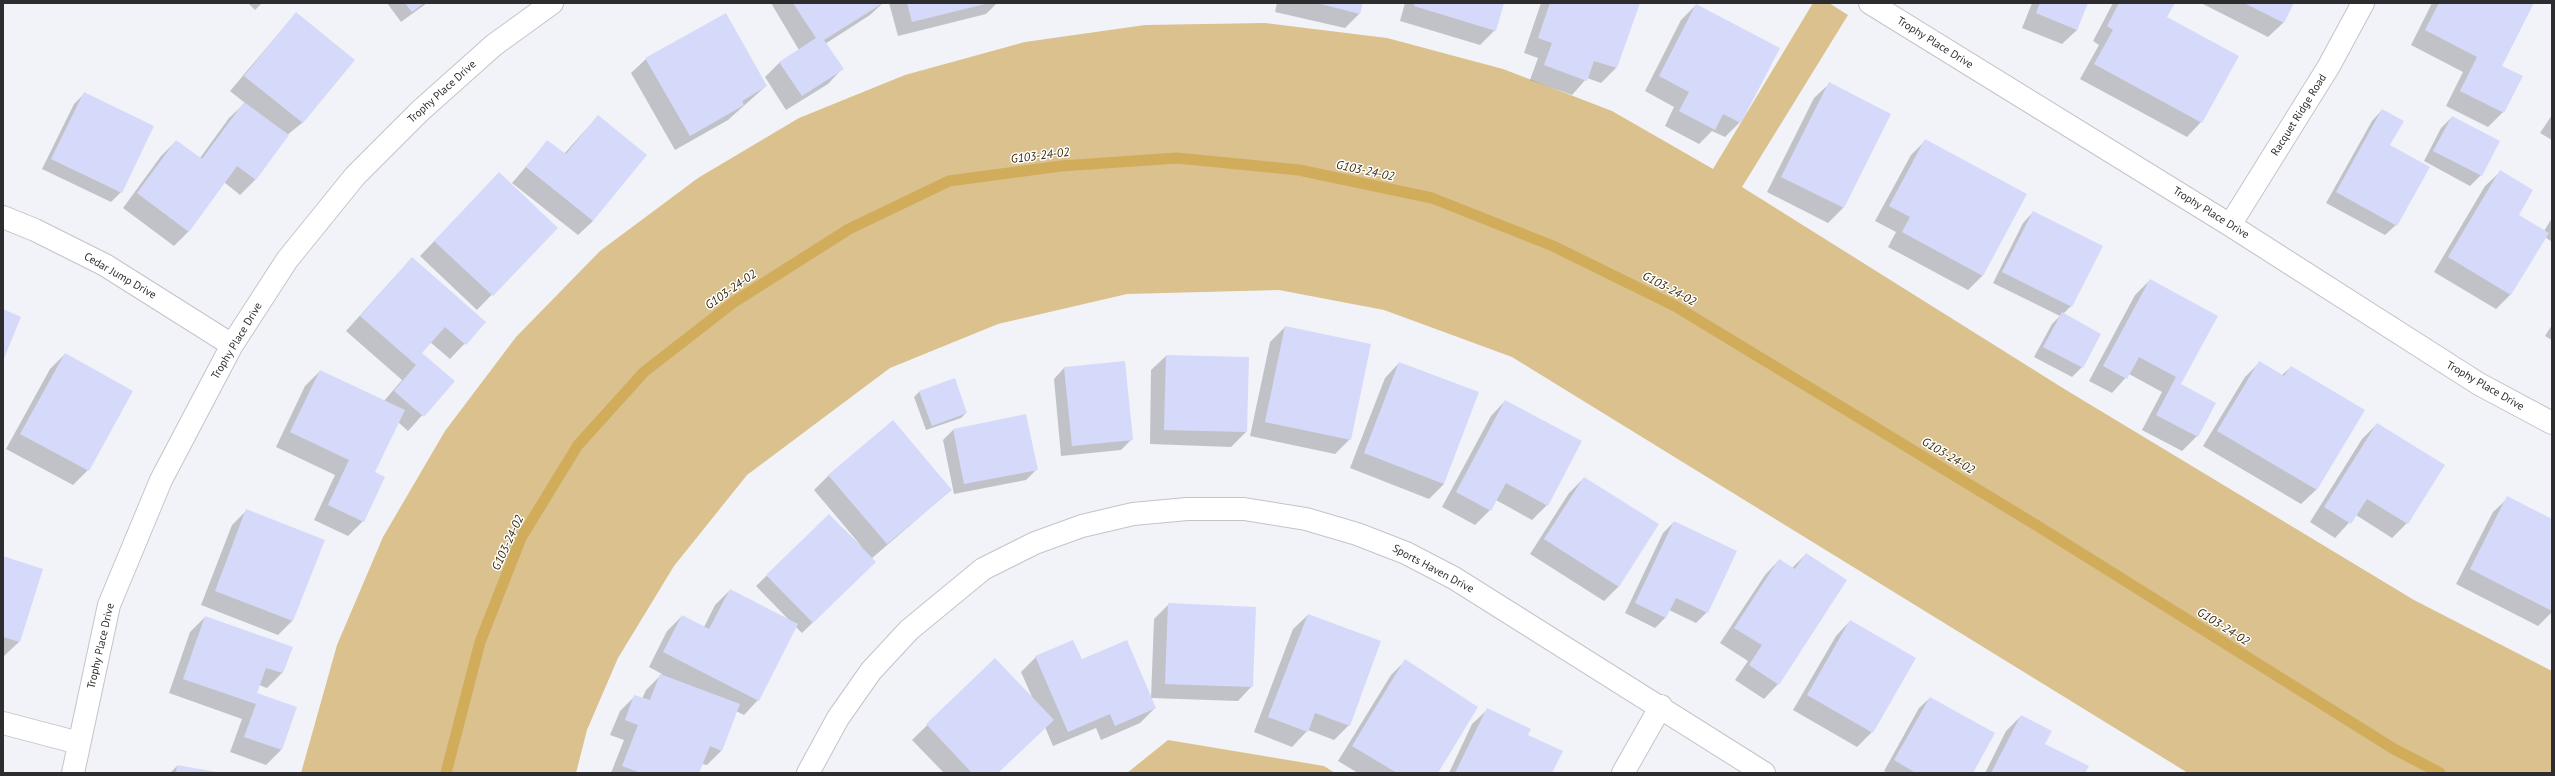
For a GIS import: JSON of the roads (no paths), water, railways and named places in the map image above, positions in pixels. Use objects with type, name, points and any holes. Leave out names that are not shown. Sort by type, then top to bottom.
[{"type":"street","name":"Trophy Place Drive","points":[[73,773],[109,605],[161,480],[232,345],[287,260],[355,176],[420,111],[489,50],[552,3]]},
{"type":"street","name":"Trophy Place Drive","points":[[1870,3],[2230,225],[2479,384],[2552,423]]},
{"type":"street","name":"Racquet Ridge Road","points":[[2230,225],[2329,66],[2363,3]]},
{"type":"street","name":"Cedar Jump Drive","points":[[3,218],[35,230],[105,265],[232,345]]},
{"type":"street","name":"Sports Haven Drive","points":[[808,773],[838,718],[871,671],[909,630],[983,569],[1035,543],[1082,526],[1133,514],[1187,509],[1244,509],[1306,519],[1357,534],[1406,553],[1454,578],[1661,706],[1764,773]]},
{"type":"street","points":[[1622,773],[1661,706]]},
{"type":"street","points":[[3,723],[79,743]]},
{"type":"waterway","name":"G103-24-02","points":[[446,773],[480,642],[521,538],[578,445],[644,372],[734,302],[849,229],[949,181],[1061,166],[1177,158],[1299,170],[1432,198],[1553,246],[1675,306],[2036,525],[2394,749],[2440,773]]}]
